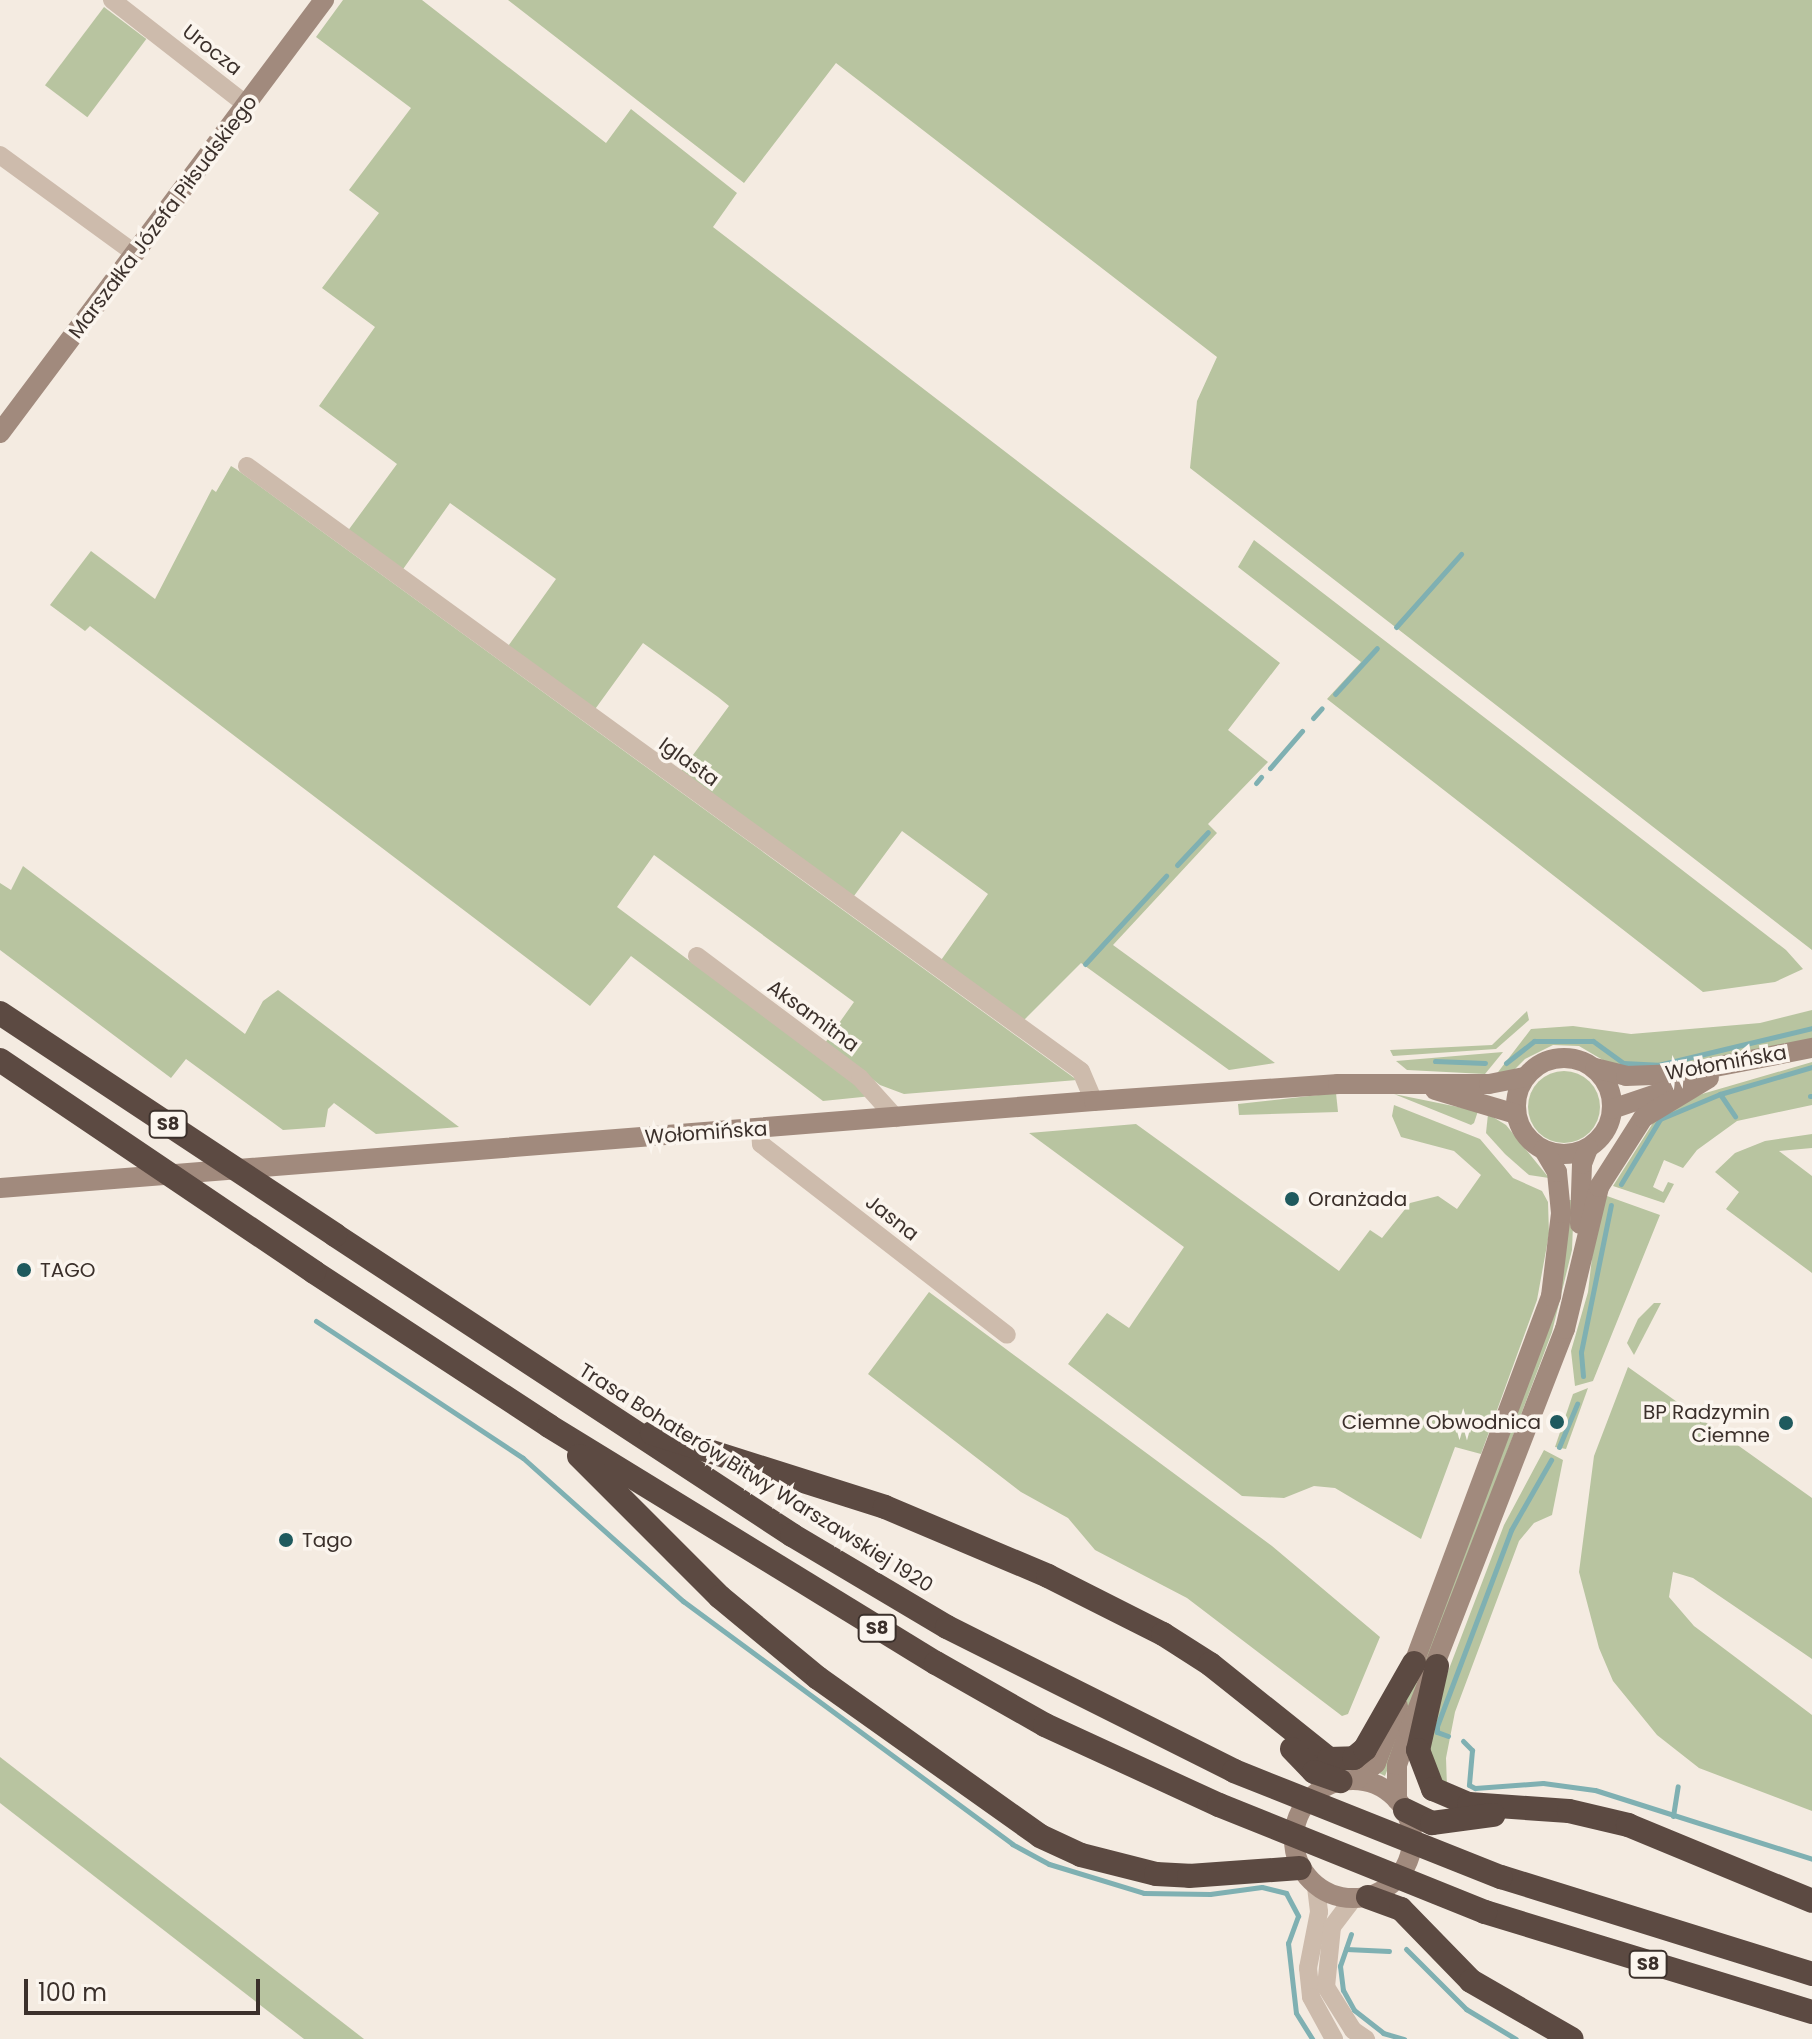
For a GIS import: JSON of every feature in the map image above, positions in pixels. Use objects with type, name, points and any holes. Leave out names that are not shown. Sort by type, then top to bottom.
[{"type":"highway","name":"Trasa Bohaterów Bitwy Warszawskiej 1920","points":[[0,1013],[792,1535],[947,1627],[1234,1771],[1501,1877],[1812,1974]]},
{"type":"highway","name":"S8","points":[[0,1060],[549,1426],[775,1568],[1032,1718],[1219,1805],[1485,1912],[1812,2012]]},
{"type":"highway","points":[[623,1423],[885,1507],[1048,1576],[1163,1634],[1261,1705],[1318,1755],[1341,1761],[1354,1758],[1426,1664]]},
{"type":"highway","points":[[549,1426],[720,1597],[818,1678],[1040,1836],[1081,1855],[1156,1874],[1189,1876],[1300,1868]]},
{"type":"highway","points":[[1426,1664],[1418,1750],[1433,1789],[1469,1804],[1569,1811],[1628,1825],[1812,1901]]},
{"type":"highway","points":[[1261,1705],[1302,1762],[1348,1780]]},
{"type":"highway","points":[[1401,1805],[1432,1823],[1531,1809]]},
{"type":"highway","points":[[1361,1898],[1401,1909],[1446,1959],[1483,1989],[1572,2039]]},
{"type":"main road","name":"Marszałka Józefa Piłsudskiego","points":[[0,433],[324,0]]},
{"type":"main road","name":"Wołomińska","points":[[1595,1068],[1626,1076],[1679,1074],[1811,1048]]},
{"type":"main road","name":"Wołomińska","points":[[1612,1109],[1811,1048]]},
{"type":"main road","points":[[1580,1260],[1580,1183],[1588,1148],[1605,1131],[1612,1109],[1611,1094],[1595,1068],[1558,1058],[1525,1077],[1516,1114],[1526,1135],[1544,1150],[1557,1172],[1561,1213],[1551,1296],[1426,1664],[1397,1765],[1401,1805],[1412,1838],[1405,1869],[1395,1881],[1361,1898],[1316,1887],[1300,1868],[1293,1837],[1302,1808],[1312,1796],[1376,1763],[1426,1664],[1565,1329],[1580,1260],[1592,1204],[1634,1127],[1668,1098],[1709,1078]]},
{"type":"main road","name":"Wołomińska","points":[[0,1188],[760,1130],[1094,1101],[1412,1083],[1489,1084],[1525,1077]]},
{"type":"main road","name":"Wołomińska","points":[[1412,1083],[1516,1114]]},
{"type":"main road","points":[[1544,1150],[1559,1154],[1588,1148]]},
{"type":"main road","points":[[1348,1780],[1372,1783],[1401,1805]]},
{"type":"street","name":"Urocza","points":[[112,0],[247,105]]},
{"type":"street","points":[[0,155],[136,254]]},
{"type":"street","name":"Iglasta","points":[[247,466],[1081,1071],[1094,1101]]},
{"type":"street","name":"Aksamitna","points":[[697,956],[860,1078],[896,1118]]},
{"type":"street","name":"Jasna","points":[[760,1130],[761,1144],[1007,1335]]},
{"type":"street","points":[[1316,1887],[1319,1912],[1308,1968],[1311,1997],[1334,2039]]},
{"type":"street","points":[[1361,1898],[1332,1927],[1326,1987],[1335,2007],[1366,2039]]},
{"type":"green space","points":[[343,0],[422,0],[606,143],[631,109],[737,193],[713,227],[1280,663],[1228,730],[1268,762],[1208,824],[1217,833],[1113,945],[1275,1063],[1229,1070],[1081,963],[1021,1023],[939,963],[988,894],[902,831],[851,900],[679,774],[729,706],[718,697],[643,643],[593,712],[506,649],[556,579],[450,503],[401,572],[347,532],[397,464],[319,406],[375,327],[322,288],[379,213],[349,190],[411,108],[316,37]]},
{"type":"green space","points":[[508,0],[1812,0],[1812,950],[1190,468],[1197,401],[1217,357],[836,63],[744,183]]},
{"type":"green space","points":[[104,7],[146,39],[87,117],[45,85]]},
{"type":"green space","points":[[231,466],[1077,1080],[904,1094],[880,1085],[825,1043],[854,1002],[654,855],[617,907],[872,1096],[823,1101],[631,956],[590,1006],[90,626],[85,631],[50,605],[91,551],[155,599],[212,489],[216,492]]},
{"type":"green space","points":[[1254,540],[1786,950],[1803,969],[1775,982],[1703,992],[1327,699],[1361,662],[1238,567]]},
{"type":"green space","points":[[23,866],[245,1034],[263,1001],[278,990],[459,1127],[376,1134],[334,1103],[328,1109],[325,1127],[283,1130],[186,1059],[171,1078],[0,950],[0,883],[11,890]]},
{"type":"green space","points":[[1812,1010],[1812,1039],[1684,1069],[1613,1066],[1579,1046],[1553,1045],[1525,1059],[1512,1072],[1495,1076],[1531,1029],[1573,1026],[1631,1034],[1760,1023]]},
{"type":"green space","points":[[1527,1011],[1529,1020],[1496,1049],[1393,1056],[1390,1050],[1492,1045]]},
{"type":"green space","points":[[1503,1052],[1485,1074],[1407,1070],[1396,1061]]},
{"type":"green space","points":[[1812,1062],[1812,1105],[1737,1121],[1697,1150],[1683,1168],[1664,1160],[1653,1187],[1663,1192],[1668,1182],[1674,1184],[1664,1203],[1613,1186],[1658,1115],[1702,1094]]},
{"type":"green space","points":[[1571,1071],[1590,1081],[1598,1093],[1598,1121],[1590,1133],[1578,1141],[1557,1143],[1538,1133],[1530,1121],[1528,1100],[1538,1081],[1550,1073]]},
{"type":"green space","points":[[1336,1093],[1338,1112],[1239,1115],[1238,1104]]},
{"type":"green space","points":[[1394,1094],[1478,1111],[1471,1125]]},
{"type":"green space","points":[[1394,1105],[1480,1139],[1513,1178],[1542,1191],[1548,1202],[1549,1234],[1537,1300],[1481,1454],[1455,1447],[1421,1539],[1335,1488],[1314,1486],[1284,1498],[1242,1496],[1068,1364],[1107,1313],[1129,1328],[1184,1247],[1029,1133],[1136,1124],[1339,1271],[1370,1230],[1382,1238],[1410,1203],[1438,1196],[1457,1209],[1481,1175],[1454,1151],[1401,1137],[1392,1116]]},
{"type":"green space","points":[[1488,1114],[1506,1125],[1549,1178],[1529,1175],[1505,1154],[1486,1133]]},
{"type":"green space","points":[[1812,1134],[1812,1148],[1779,1151],[1812,1176],[1812,1273],[1726,1209],[1739,1192],[1715,1172],[1735,1153],[1765,1141]]},
{"type":"green space","points":[[1607,1196],[1660,1215],[1593,1381],[1575,1386],[1571,1351],[1588,1292],[1597,1215]]},
{"type":"green space","points":[[1567,1200],[1574,1200],[1572,1250],[1552,1332],[1385,1776],[1379,1773],[1547,1330]]},
{"type":"green space","points":[[929,1292],[1272,1546],[1380,1637],[1348,1714],[1342,1716],[1187,1598],[1095,1550],[1068,1518],[1021,1492],[868,1374]]},
{"type":"green space","points":[[1654,1303],[1661,1303],[1634,1355],[1627,1343],[1638,1319]]},
{"type":"green space","points":[[1628,1367],[1812,1498],[1812,1659],[1693,1578],[1673,1572],[1669,1597],[1694,1626],[1812,1715],[1812,1811],[1699,1768],[1657,1735],[1613,1681],[1599,1648],[1579,1572],[1594,1456]]},
{"type":"green space","points":[[1588,1388],[1566,1449],[1555,1447],[1573,1394]]},
{"type":"green space","points":[[1544,1450],[1563,1460],[1552,1515],[1534,1523],[1519,1541],[1455,1712],[1446,1758],[1447,1787],[1428,1760],[1431,1716],[1504,1525]]},
{"type":"green space","points":[[0,1757],[364,2039],[304,2039],[0,1803]]},
{"type":"waterway","points":[[1396,627],[1461,554]]},
{"type":"waterway","points":[[1335,694],[1377,648]]},
{"type":"waterway","points":[[1313,718],[1322,708]]},
{"type":"waterway","points":[[1270,768],[1302,731]]},
{"type":"waterway","points":[[1256,783],[1261,777]]},
{"type":"waterway","points":[[1177,865],[1208,832]]},
{"type":"waterway","points":[[1085,964],[1166,876]]},
{"type":"waterway","points":[[1506,1063],[1534,1041],[1593,1041],[1623,1063],[1658,1065],[1812,1028]]},
{"type":"waterway","points":[[1435,1061],[1485,1063]]},
{"type":"waterway","points":[[1621,1184],[1660,1119],[1720,1094],[1812,1067]]},
{"type":"waterway","points":[[1720,1094],[1735,1116]]},
{"type":"waterway","points":[[1583,1376],[1581,1352],[1611,1205]]},
{"type":"waterway","points":[[316,1321],[523,1458],[683,1601],[1012,1844],[1049,1864],[1144,1893],[1210,1894],[1262,1887],[1286,1893],[1298,1916],[1288,1943],[1296,2013],[1312,2039]]},
{"type":"waterway","points":[[1559,1447],[1577,1404]]},
{"type":"waterway","points":[[1448,1736],[1437,1732],[1437,1726],[1511,1530],[1551,1460]]},
{"type":"waterway","points":[[1463,1741],[1472,1750],[1469,1785],[1475,1788],[1543,1783],[1595,1790],[1812,1859]]},
{"type":"waterway","points":[[1673,1816],[1678,1786]]},
{"type":"waterway","points":[[1351,1934],[1340,1966],[1343,1990],[1354,2010],[1383,2033],[1404,2039]]},
{"type":"waterway","points":[[1346,1949],[1389,1951]]},
{"type":"waterway","points":[[1406,1949],[1466,2009],[1516,2039]]},
{"type":"place","name":"Oranżada","points":[[1292,1199]]},
{"type":"place","name":"TAGO","points":[[24,1270]]},
{"type":"place","name":"Ciemne Obwodnica","points":[[1557,1422]]},
{"type":"place","name":"BP Radzymin Ciemne","points":[[1786,1423]]},
{"type":"place","name":"Tago","points":[[286,1540]]}]
